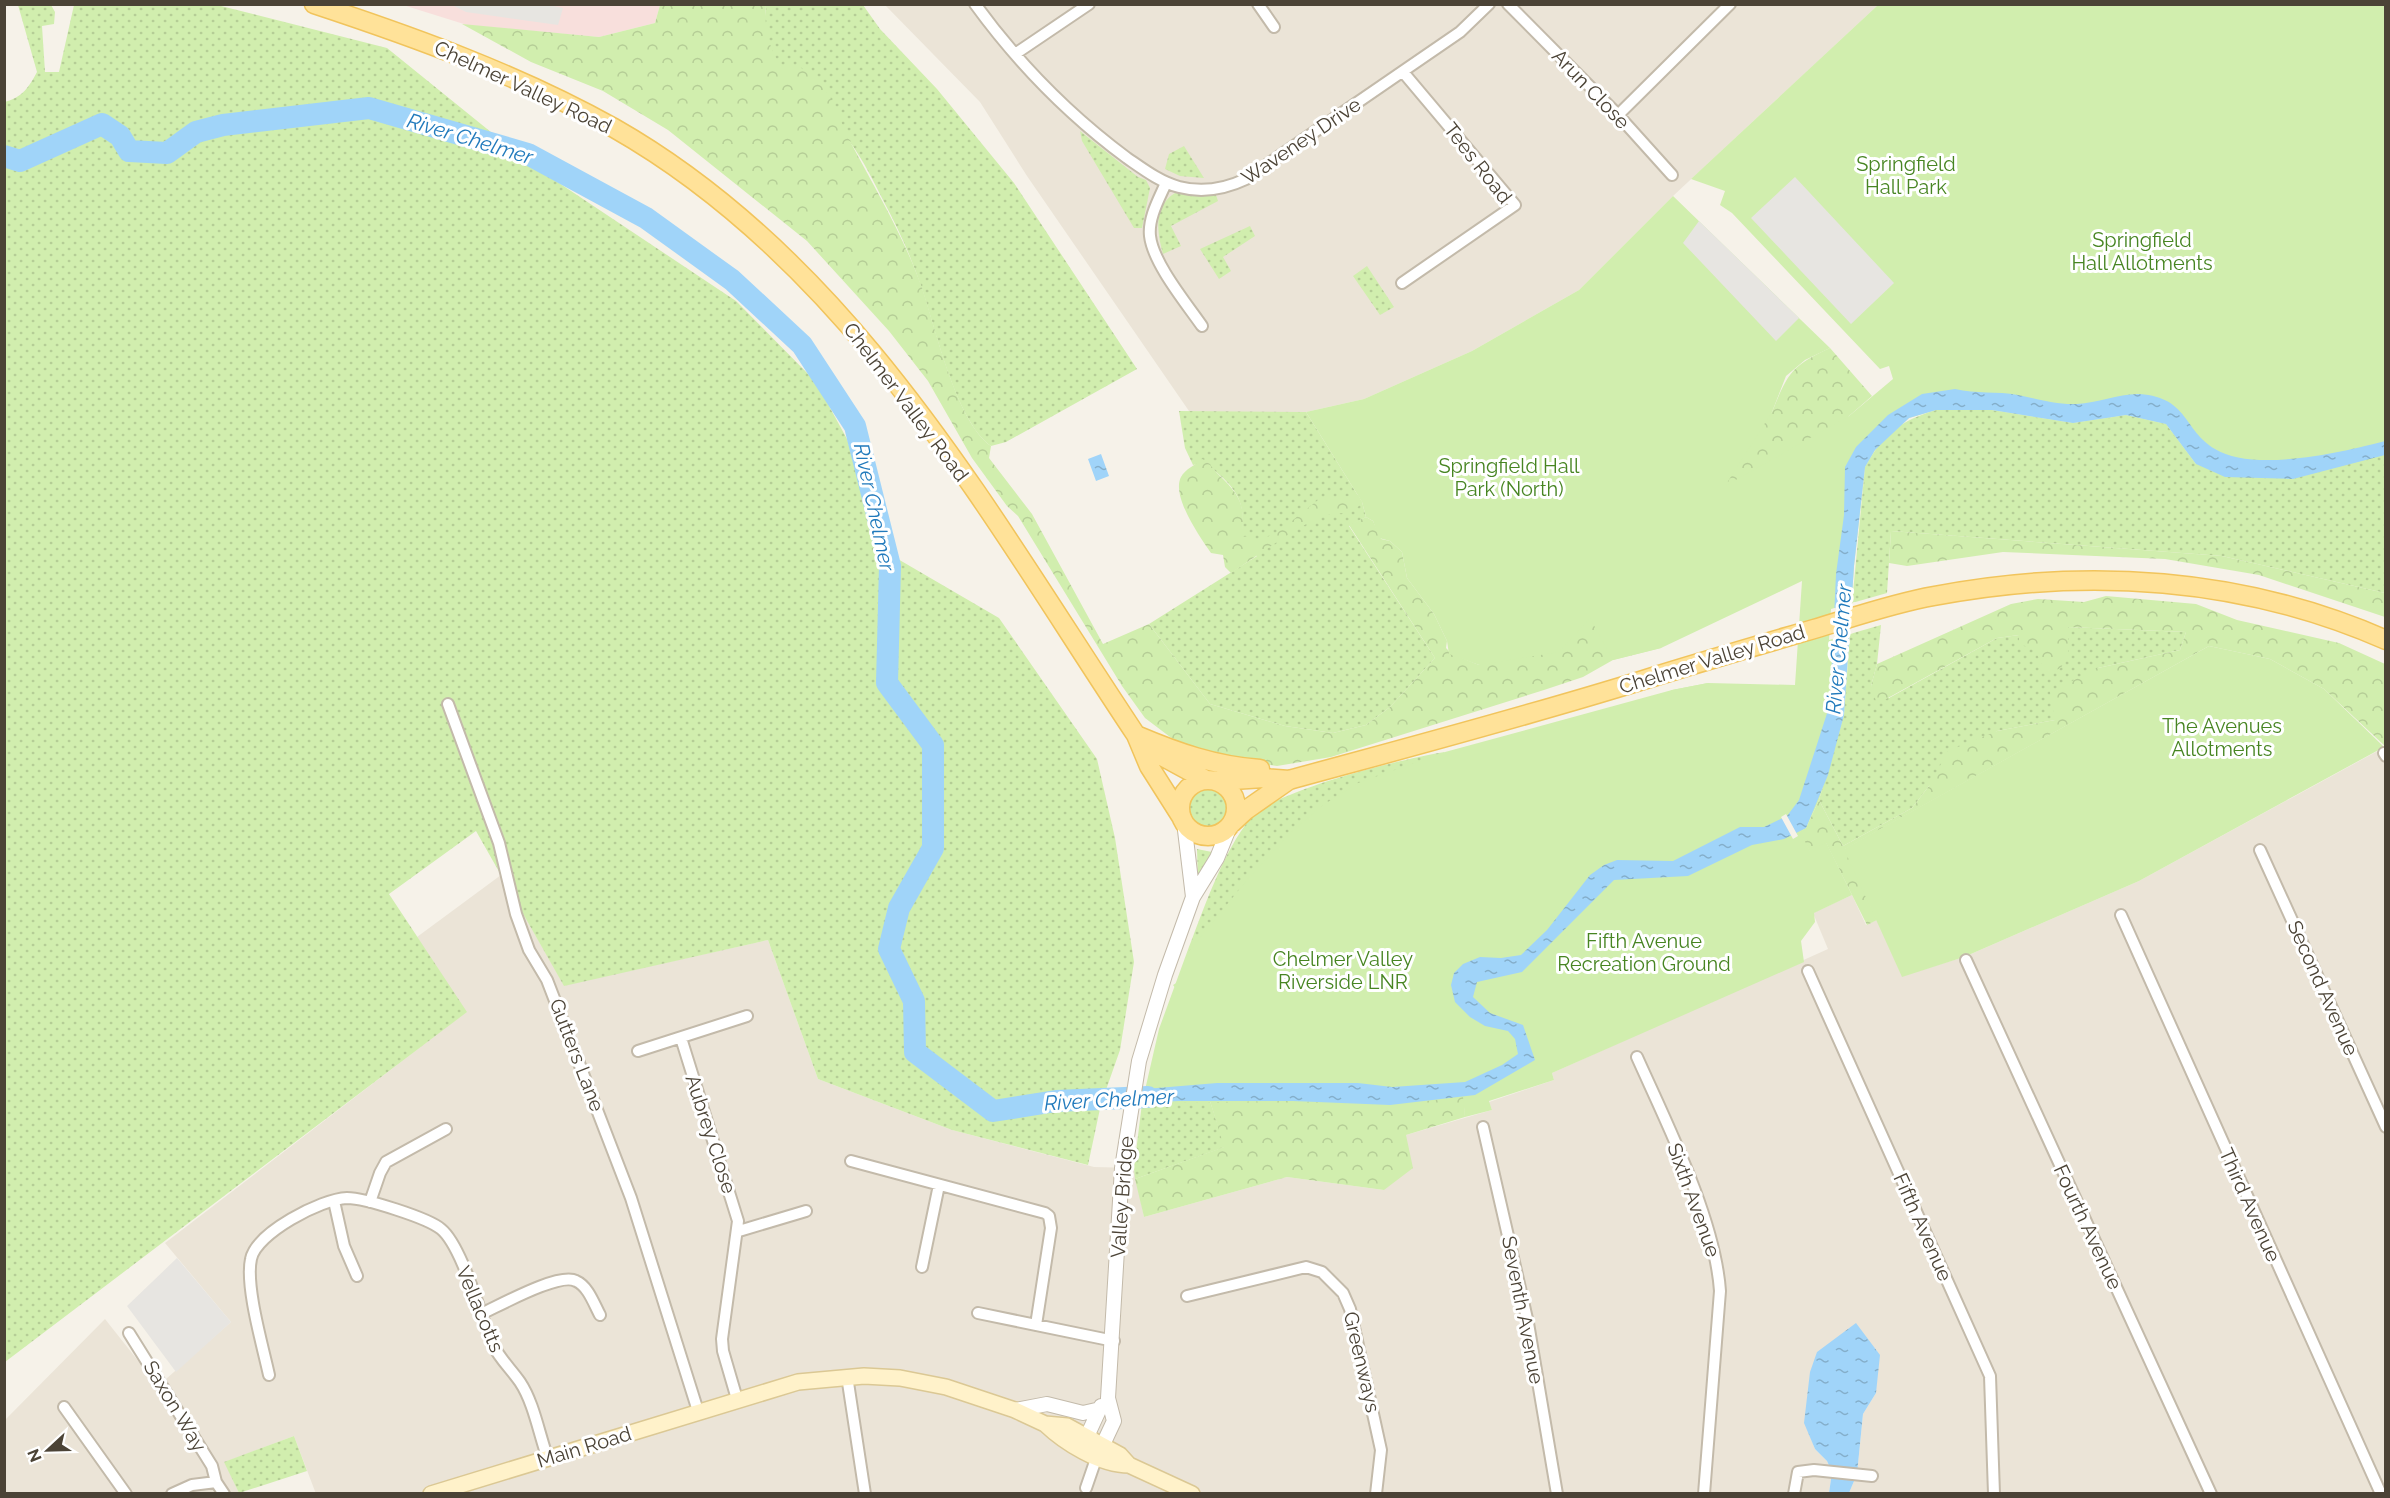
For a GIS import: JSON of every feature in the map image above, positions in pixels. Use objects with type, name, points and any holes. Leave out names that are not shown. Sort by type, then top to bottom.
[{"type":"main road","name":"Chelmer Valley Road","points":[[314,4],[434,45],[493,69],[615,129],[732,210],[783,255],[834,306],[882,362],[948,453],[1136,735],[1149,766],[1183,820]]},
{"type":"main road","name":"Chelmer Valley Road","points":[[1136,735],[1172,763],[1212,781],[1264,778],[1289,780],[1904,602],[1977,588],[2049,580],[2111,579],[2164,582],[2281,603],[2339,621],[2385,640]]},
{"type":"main road","points":[[1136,735],[1184,756],[1242,768],[1284,769],[1309,765],[1336,768]]},
{"type":"main road","name":"Chelmer Valley Road","points":[[1231,824],[1246,810],[1289,780]]},
{"type":"main road","points":[[1212,781],[1226,786],[1235,798],[1236,811],[1231,824],[1223,832],[1207,836],[1192,831],[1183,820],[1180,809],[1183,796],[1194,784],[1212,781]]},
{"type":"main road","name":"Main Road","points":[[431,1494],[737,1399],[798,1382],[847,1376],[923,1382],[1015,1410],[1045,1424],[1067,1426],[1096,1447],[1120,1455],[1129,1466],[1192,1494]]},
{"type":"street","name":"Waveney Drive","points":[[975,4],[1016,54],[1072,114],[1131,160],[1166,183],[1194,190],[1213,190],[1238,183],[1460,32],[1489,4]]},
{"type":"street","points":[[1016,54],[1089,4]]},
{"type":"street","points":[[1258,4],[1274,27]]},
{"type":"street","name":"Arun Close","points":[[1508,4],[1618,115],[1672,175]]},
{"type":"street","points":[[1618,115],[1730,4]]},
{"type":"street","name":"Tees Road","points":[[1402,283],[1515,205],[1403,72]]},
{"type":"street","points":[[1166,183],[1151,220],[1150,236],[1154,252],[1202,326]]},
{"type":"street","name":"Gutters Lane","points":[[448,704],[499,843],[516,914],[530,950],[547,980],[631,1198],[698,1411]]},
{"type":"street","name":"Valley Bridge","points":[[1183,820],[1193,897]]},
{"type":"street","name":"Valley Bridge","points":[[1096,1447],[1114,1420],[1108,1398],[1114,1341],[1122,1168],[1128,1116],[1148,1025],[1193,897],[1217,858],[1231,824]]},
{"type":"street","name":"Second Avenue","points":[[2260,850],[2385,1127]]},
{"type":"street","name":"Third Avenue","points":[[2121,915],[2381,1494]]},
{"type":"street","name":"Fourth Avenue","points":[[1966,960],[2211,1494]]},
{"type":"street","name":"Fifth Avenue","points":[[1808,971],[1989,1376],[1994,1494]]},
{"type":"street","points":[[638,1051],[747,1016]]},
{"type":"street","name":"Aubrey Close","points":[[681,1038],[736,1212],[739,1231],[722,1339],[723,1351],[737,1399]]},
{"type":"street","name":"Sixth Avenue","points":[[1637,1057],[1686,1172],[1715,1248],[1719,1268],[1720,1291],[1704,1494]]},
{"type":"street","name":"Seventh Avenue","points":[[1483,1127],[1528,1323],[1557,1494]]},
{"type":"street","points":[[370,1202],[386,1162],[446,1129]]},
{"type":"street","points":[[851,1161],[1041,1210],[1049,1216],[1051,1228],[1036,1325]]},
{"type":"street","points":[[922,1267],[939,1185]]},
{"type":"street","name":"Vellacotts","points":[[269,1376],[251,1281],[253,1253],[261,1239],[274,1230],[334,1201],[347,1198],[370,1202],[431,1222],[449,1237],[496,1351],[525,1393],[548,1459]]},
{"type":"street","points":[[334,1201],[344,1246],[357,1276]]},
{"type":"street","points":[[739,1231],[806,1211]]},
{"type":"street","name":"Greenways","points":[[1187,1296],[1306,1267],[1322,1272],[1334,1283],[1350,1309],[1378,1435],[1380,1463],[1376,1494]]},
{"type":"street","points":[[481,1314],[556,1281],[570,1279],[582,1285],[600,1315]]},
{"type":"street","points":[[978,1313],[1114,1341]]},
{"type":"street","name":"Saxon Way","points":[[129,1333],[212,1466],[216,1482],[224,1494]]},
{"type":"street","points":[[847,1376],[865,1494]]},
{"type":"street","points":[[1015,1410],[1047,1404],[1083,1413],[1096,1410],[1108,1398]]},
{"type":"street","points":[[64,1407],[126,1494]]},
{"type":"street","points":[[1086,1488],[1096,1447],[1096,1410]]},
{"type":"street","points":[[1794,1494],[1798,1472],[1832,1472],[1872,1476]]},
{"type":"street","points":[[172,1494],[192,1485],[216,1482]]},
{"type":"shaded area","points":[[403,5],[660,5],[655,23],[599,37],[467,25]]},
{"type":"shaded area","points":[[452,5],[549,5],[563,8],[558,25],[466,12]]},
{"type":"shaded area","points":[[885,5],[1878,5],[1673,196],[1579,290],[1472,351],[1364,399],[1306,412],[1232,413],[1189,411],[1027,176],[980,102]]},
{"type":"shaded area","points":[[1795,177],[1894,283],[1851,324],[1751,218]]},
{"type":"shaded area","points":[[1699,221],[1799,318],[1776,341],[1683,243]]},
{"type":"shaded area","points":[[2385,747],[2385,1493],[1849,1493],[1857,1474],[1863,1414],[1876,1393],[1808,1412],[1805,1423],[1815,1449],[1827,1461],[1832,1472],[1829,1493],[316,1494],[294,1436],[225,1462],[239,1493],[5,1494],[5,1420],[105,1319],[158,1386],[231,1322],[165,1243],[466,1012],[417,937],[501,875],[564,985],[768,940],[818,1079],[952,1130],[1094,1167],[1134,1168],[1144,1217],[1287,1177],[1384,1190],[1406,1135],[1492,1110],[1489,1102],[1554,1080],[1552,1073],[1828,949],[1813,913],[1852,895],[1866,925],[1877,920],[1902,976],[1964,957],[2139,881]]},
{"type":"shaded area","points":[[177,1258],[231,1322],[176,1372],[127,1306]]},
{"type":"green space","points":[[18,5],[51,5],[55,12],[54,24],[42,26],[45,72],[59,72],[74,5],[217,5],[387,48],[529,163],[736,301],[816,382],[847,439],[879,548],[999,618],[1097,759],[1115,838],[1134,962],[1120,1050],[1101,1104],[1088,1165],[952,1130],[818,1079],[768,940],[564,986],[476,831],[389,894],[467,1012],[5,1362],[4,102],[16,98],[24,91],[37,72]]},
{"type":"green space","points":[[660,5],[766,5],[768,37],[781,67],[799,66],[821,84],[830,97],[848,138],[907,251],[922,288],[957,396],[967,417],[991,446],[989,458],[1032,514],[1103,644],[1149,624],[1210,704],[1285,726],[1333,733],[1366,725],[1390,707],[1435,658],[1349,525],[1366,517],[1373,521],[1381,539],[1390,541],[1402,552],[1407,578],[1434,614],[1447,641],[1446,648],[1452,654],[1479,665],[1772,412],[1787,379],[1807,360],[1830,348],[1872,396],[1849,416],[1661,648],[1613,660],[1583,677],[1331,757],[1277,766],[1222,758],[1178,743],[1145,718],[1122,686],[1018,516],[1007,506],[972,458],[928,381],[889,331],[807,241],[668,130],[603,91],[531,62],[462,24],[599,37],[655,23]]},
{"type":"green space","points":[[766,5],[863,5],[880,29],[937,89],[1014,183],[1137,369],[1006,442],[991,446],[967,417],[957,396],[914,267],[895,223],[868,171],[850,142],[799,89],[775,59],[764,27]]},
{"type":"green space","points":[[1878,5],[2385,5],[2385,455],[2225,477],[2196,464],[2166,424],[2126,415],[2073,423],[1992,410],[1936,410],[1909,418],[1875,450],[1865,467],[1854,566],[1844,715],[1819,800],[1806,828],[1800,832],[1810,851],[1826,842],[1852,895],[1814,913],[1815,922],[1801,941],[1804,962],[1552,1073],[1554,1080],[1489,1101],[1492,1110],[1465,1117],[1463,1097],[1390,1105],[1293,1101],[1142,1103],[1159,1029],[1186,955],[1246,881],[1290,833],[1323,805],[1358,783],[1445,752],[1672,690],[1708,683],[1795,685],[1802,581],[1661,648],[1613,660],[1590,618],[1559,652],[1479,665],[1449,654],[1447,641],[1434,614],[1407,578],[1402,552],[1390,541],[1379,538],[1373,521],[1366,517],[1362,502],[1306,412],[1364,399],[1472,351],[1579,290],[1673,196],[1830,348],[1805,360],[1786,376],[1772,412],[1725,486],[1849,416],[1893,379],[1889,366],[1880,369],[1732,213],[1720,205],[1725,191],[1691,179]]},
{"type":"green space","points":[[1080,131],[1138,177],[1146,180],[1150,188],[1142,228],[1134,228],[1082,141]]},
{"type":"green space","points":[[1184,146],[1204,178],[1180,176],[1165,169],[1169,154]]},
{"type":"green space","points":[[1175,193],[1216,195],[1218,201],[1171,226],[1181,246],[1163,254],[1158,221],[1163,205]]},
{"type":"green space","points":[[1250,226],[1255,236],[1223,257],[1231,271],[1219,279],[1200,249]]},
{"type":"green space","points":[[1367,266],[1394,307],[1380,315],[1353,276]]},
{"type":"green space","points":[[1936,410],[1992,410],[2073,423],[2126,415],[2166,424],[2196,464],[2385,455],[2385,593],[2222,556],[1891,531],[1887,593],[1852,603],[1865,467],[1879,445],[1894,430],[1912,419]]},
{"type":"green space","points":[[1179,411],[1306,412],[1362,502],[1366,517],[1349,526],[1435,658],[1390,707],[1366,725],[1333,733],[1285,726],[1210,704],[1149,624],[1257,556],[1241,538],[1242,509],[1233,490],[1207,462],[1193,465],[1185,448]]},
{"type":"green space","points":[[1202,459],[1237,496],[1243,517],[1242,537],[1251,536],[1256,542],[1278,532],[1318,500],[1358,495],[1362,502],[1353,511],[1325,515],[1308,523],[1231,573],[1225,567],[1223,555],[1211,553],[1200,537],[1188,516],[1180,495],[1181,477]]},
{"type":"green space","points":[[1891,531],[2222,556],[2385,593],[2385,617],[2259,575],[2165,559],[2003,552],[1907,566],[1889,563]]},
{"type":"green space","points":[[2106,596],[2196,604],[2237,620],[2339,643],[2385,664],[2386,747],[2324,689],[2270,659],[2209,646],[1845,849],[1877,920],[1867,925],[1826,843],[1810,852],[1799,832],[1806,828],[1819,800],[1843,846],[1912,808],[1929,786],[1948,751],[1997,731],[2055,720],[2050,692],[2098,668],[2180,650],[2186,632],[2068,627],[2068,653],[2061,668],[2046,674],[2033,645],[2028,647],[2019,644],[2019,635],[1997,638],[1877,704],[1871,686],[1877,664],[2011,604],[2038,599],[2084,602]]},
{"type":"green space","points":[[1881,625],[1877,664],[1871,686],[1889,698],[1997,638],[2019,635],[2033,644],[2068,653],[2068,627],[2186,632],[2180,650],[2098,668],[2055,720],[1997,731],[1929,786],[1912,808],[1843,846],[1819,800],[1844,715],[1850,634]]},
{"type":"green space","name":"The Avenues Allotments","points":[[2209,646],[2270,659],[2324,689],[2384,747],[2139,881],[1964,957],[1902,977],[1844,849]]},
{"type":"green space","name":"Chelmer Valley Riverside LNR","points":[[1708,683],[1464,1097],[1465,1117],[1406,1135],[1413,1168],[1384,1190],[1287,1177],[1144,1217],[1135,1179],[1224,1147],[1210,1101],[1264,1101],[1173,985],[1672,690]]},
{"type":"green space","points":[[1445,752],[1186,955],[1214,883],[1231,847],[1251,818],[1264,807],[1312,786],[1373,768]]},
{"type":"green space","points":[[1208,788],[1222,794],[1228,808],[1222,822],[1208,828],[1194,822],[1188,808],[1194,794]]},
{"type":"green space","points":[[1197,849],[1212,852],[1201,883],[1198,882]]},
{"type":"green space","points":[[1210,1101],[1225,1147],[1135,1179],[1134,1168],[1142,1103]]},
{"type":"green space","points":[[294,1436],[307,1471],[239,1493],[224,1462]]},
{"type":"water","points":[[1955,389],[2010,394],[2070,404],[2132,394],[2156,397],[2177,408],[2197,433],[2215,449],[2232,456],[2275,460],[2299,458],[2385,441],[2385,455],[2293,479],[2225,477],[2196,464],[2166,424],[2126,415],[2073,423],[1992,410],[1936,410],[1909,418],[1875,450],[1865,467],[1854,566],[1844,715],[1828,775],[1806,828],[1784,839],[1752,845],[1688,876],[1614,880],[1522,972],[1477,982],[1473,997],[1490,1013],[1523,1025],[1535,1060],[1475,1095],[1390,1105],[1293,1101],[1178,1101],[1118,1105],[1121,1091],[1217,1083],[1358,1083],[1392,1087],[1465,1082],[1502,1065],[1518,1054],[1515,1039],[1508,1031],[1485,1026],[1470,1017],[1455,1002],[1451,985],[1454,973],[1463,964],[1480,957],[1501,958],[1521,955],[1547,930],[1590,875],[1604,865],[1617,860],[1673,861],[1740,827],[1764,827],[1787,816],[1799,800],[1830,704],[1836,574],[1844,515],[1845,467],[1856,447],[1888,415],[1922,394]]},
{"type":"water","points":[[1101,454],[1109,476],[1096,481],[1088,459]]},
{"type":"water","points":[[1856,1323],[1880,1355],[1876,1393],[1863,1414],[1857,1474],[1849,1493],[1829,1493],[1832,1472],[1827,1461],[1815,1449],[1804,1423],[1810,1372],[1817,1352]]},
{"type":"pier","points":[[1855,602],[1853,633],[1829,640],[1831,609]]},
{"type":"pier","points":[[1786,814],[1798,836],[1793,839],[1781,817]]},
{"type":"pier","points":[[1146,1086],[1141,1106],[1117,1108],[1121,1088]]},
{"type":"waterway","name":"River Chelmer","points":[[4,156],[20,161],[102,124],[120,136],[129,151],[167,153],[196,132],[223,125],[369,108],[528,154],[646,218],[732,280],[802,345],[855,426],[890,566],[887,683],[933,745],[933,848],[899,908],[889,949],[914,1001],[915,1052],[993,1111],[1056,1101],[1148,1097]]},
{"type":"park label","name":"Springfield Hall Park","points":[[1906,176]]},
{"type":"park label","name":"Springfield Hall Allotments","points":[[2142,252]]},
{"type":"park label","name":"Springfield Hall Park (North)","points":[[1509,478]]},
{"type":"park label","name":"Fifth Avenue Recreation Ground","points":[[1644,952]]}]
